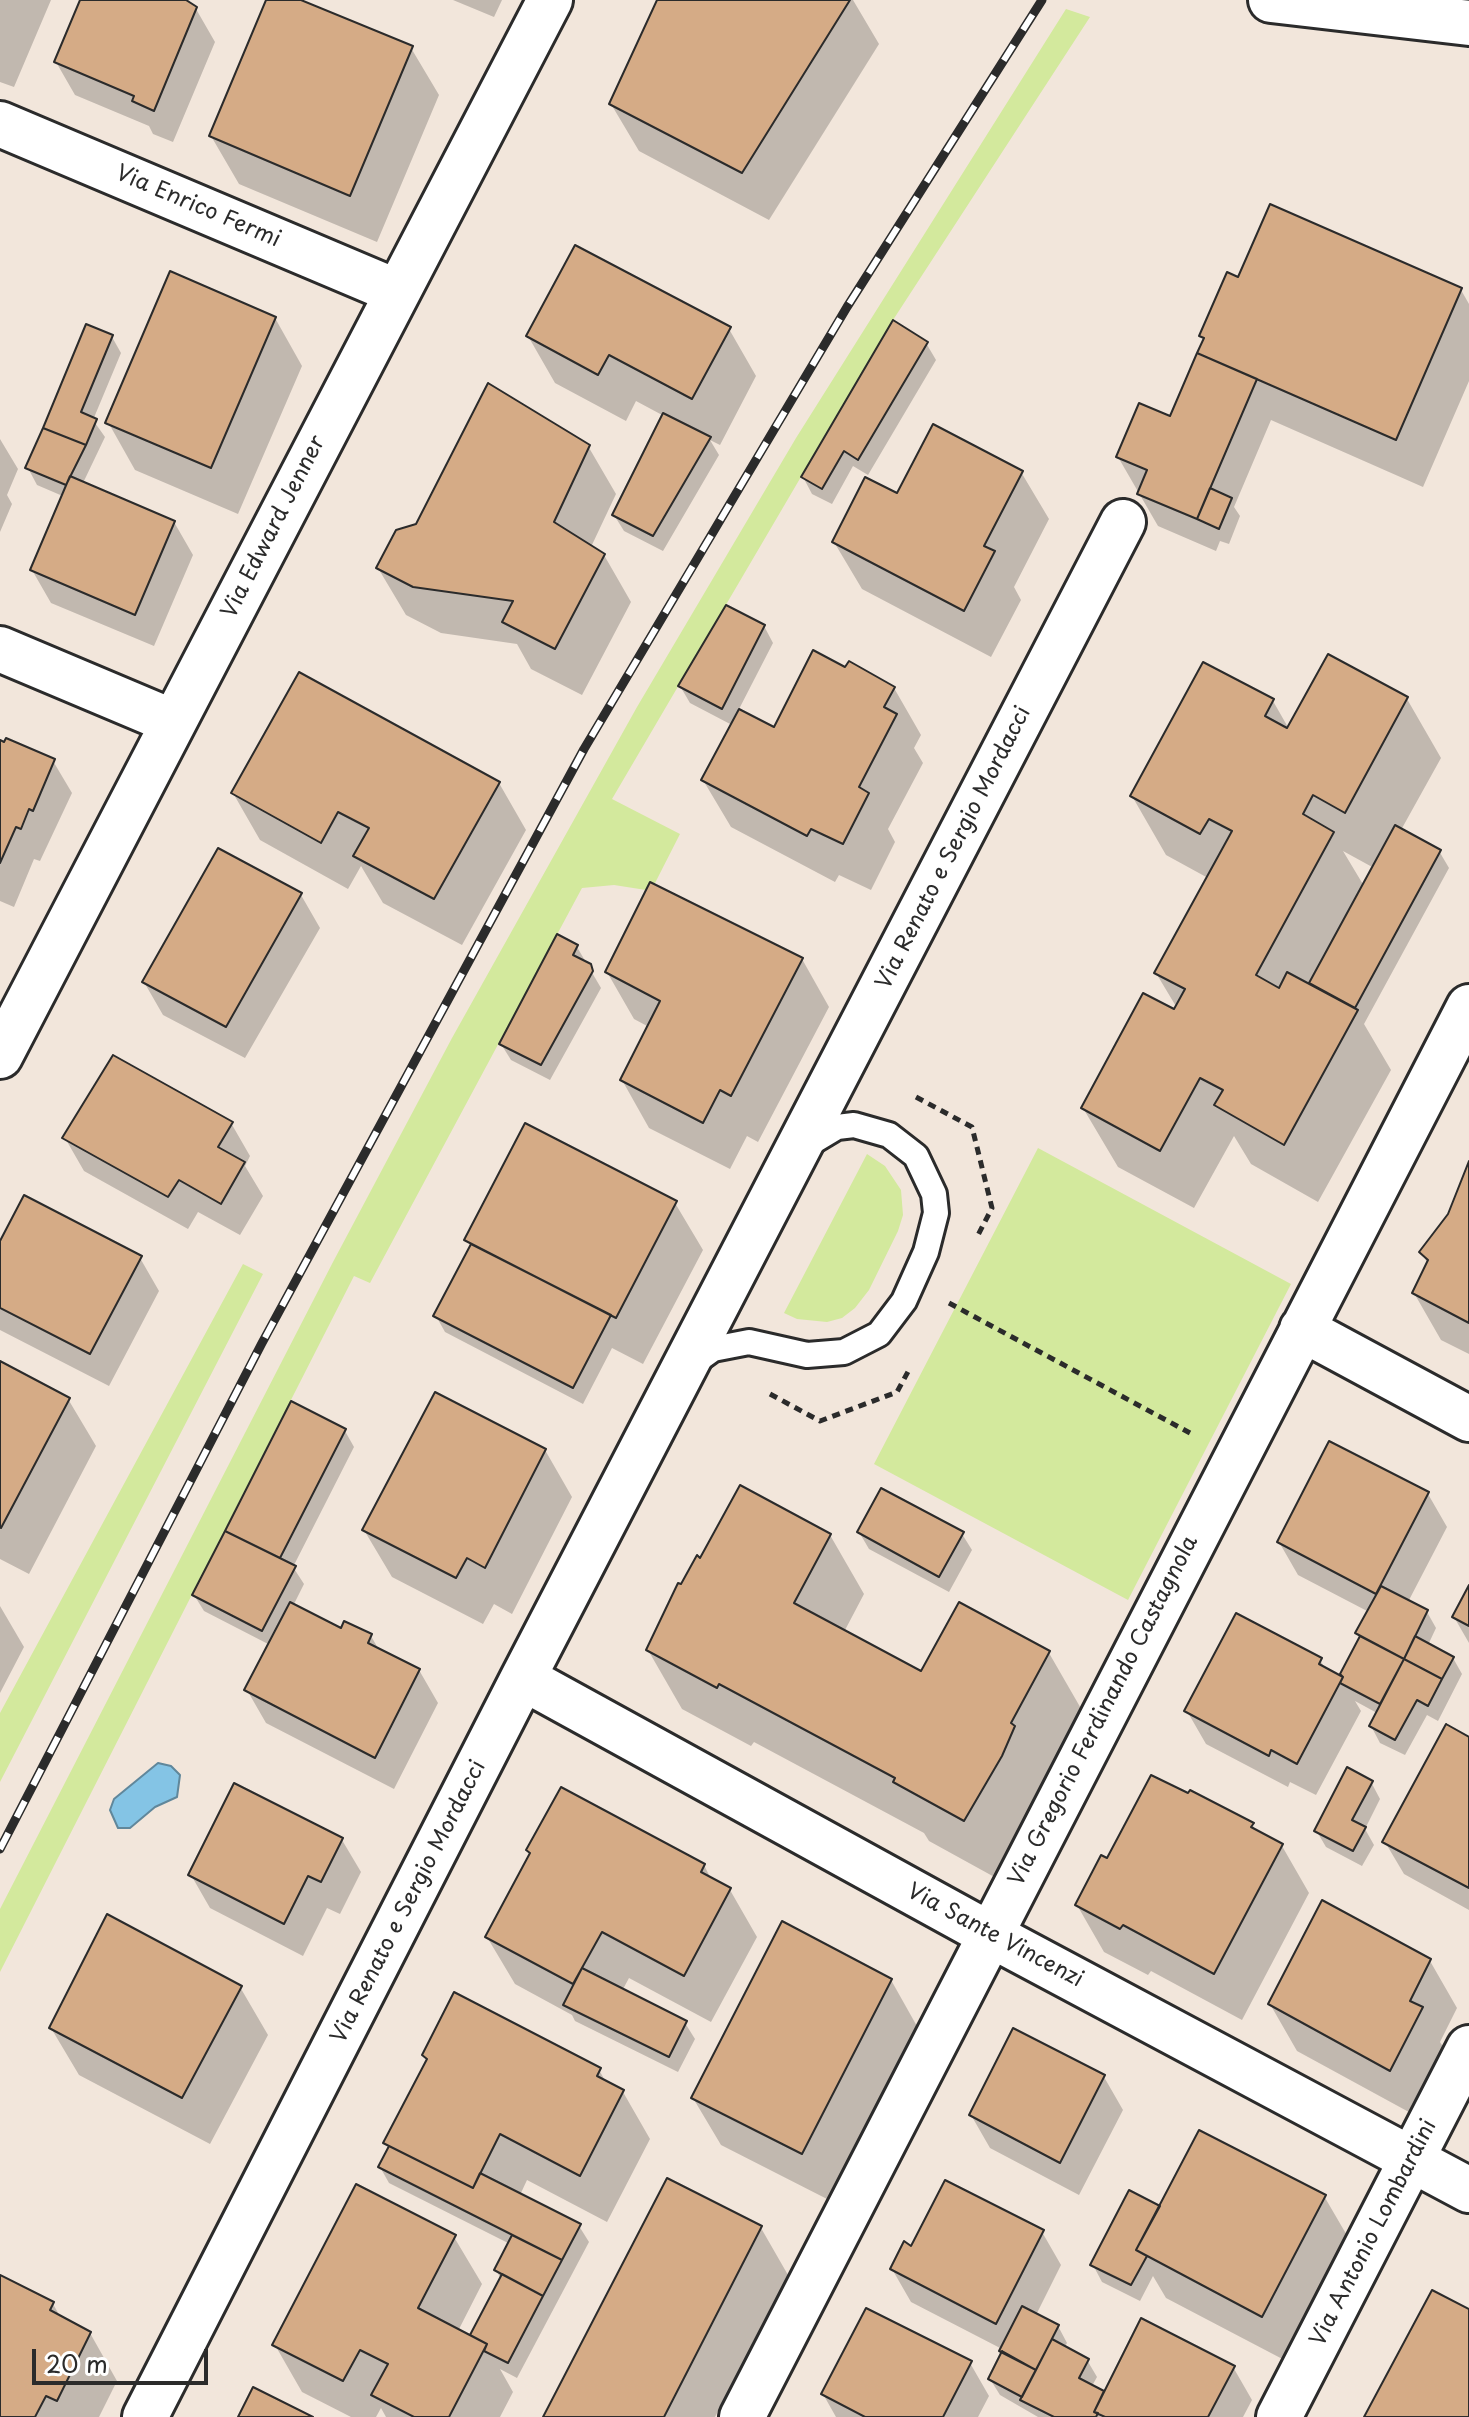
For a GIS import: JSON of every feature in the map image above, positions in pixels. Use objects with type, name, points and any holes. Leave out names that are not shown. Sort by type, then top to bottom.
[{"type":"street","name":"Via Edward Jenner","points":[[0,1056],[395,291],[550,0]]},
{"type":"street","points":[[1271,0],[1469,23]]},
{"type":"street","name":"Via Enrico Fermi","points":[[0,124],[395,291]]},
{"type":"street","name":"Via Renato e Sergio Mordacci","points":[[145,2417],[523,1678],[1123,522]]},
{"type":"street","points":[[0,649],[173,722]]},
{"type":"street","name":"Via Gregorio Ferdinando Castagnola","points":[[742,2417],[1469,1007]]},
{"type":"street","points":[[1302,1329],[1469,1419]]},
{"type":"street","name":"Via Sante Vincenzi","points":[[523,1678],[989,1934],[1469,2190]]},
{"type":"street","name":"Via Antonio Lombardini","points":[[1279,2417],[1469,2048]]},
{"type":"lane","name":"Via Renato e Sergio Mordacci","points":[[674,1387],[697,1359],[730,1343],[749,1342],[807,1355],[844,1352],[879,1334],[904,1301],[926,1252],[936,1213],[934,1194],[916,1156],[889,1135],[871,1127],[837,1127],[807,1145],[784,1174]]},
{"type":"path","points":[[945,1300],[1236,1456]]},
{"type":"green space","points":[[1066,9],[1090,17],[893,320],[612,799],[680,834],[654,885],[646,890],[614,885],[582,888],[370,1283],[354,1276],[0,1972],[0,1909],[333,1262],[452,1038],[637,707],[796,438]]},
{"type":"green space","points":[[1038,1148],[1291,1284],[1128,1600],[874,1464]]},
{"type":"green space","points":[[867,1154],[885,1166],[901,1190],[903,1215],[869,1290],[855,1308],[842,1318],[827,1322],[797,1319],[784,1313]]},
{"type":"green space","points":[[243,1264],[263,1274],[0,1782],[0,1713]]},
{"type":"water","points":[[158,1763],[171,1766],[180,1775],[177,1797],[155,1807],[130,1828],[118,1828],[110,1810],[114,1799]]},
{"type":"building","points":[[80,0],[186,0],[197,7],[154,111],[132,101],[134,96],[54,62]]},
{"type":"building","points":[[266,0],[301,0],[413,46],[350,196],[209,136]]},
{"type":"building","points":[[657,0],[850,0],[742,173],[609,104]]},
{"type":"building","points":[[1270,204],[1462,288],[1396,440],[1197,353],[1204,338],[1199,336],[1227,272],[1238,277]]},
{"type":"building","points":[[575,245],[731,327],[692,399],[609,355],[598,375],[526,336]]},
{"type":"building","points":[[170,271],[276,317],[211,468],[105,423]]},
{"type":"building","points":[[893,320],[928,342],[858,460],[844,451],[822,489],[801,477]]},
{"type":"building","points":[[86,324],[113,335],[81,412],[97,419],[86,445],[43,428]]},
{"type":"building","points":[[1197,353],[1257,379],[1197,519],[1137,494],[1147,470],[1116,457],[1139,403],[1170,416]]},
{"type":"building","points":[[488,383],[590,445],[554,522],[605,554],[555,649],[502,622],[513,601],[413,587],[376,568],[396,530],[416,524]]},
{"type":"building","points":[[663,413],[711,437],[653,536],[612,515]]},
{"type":"building","points":[[933,424],[1023,471],[984,546],[995,551],[964,611],[832,542],[865,477],[897,493]]},
{"type":"building","points":[[43,428],[86,445],[66,485],[25,468]]},
{"type":"building","points":[[70,476],[175,521],[135,615],[30,570]]},
{"type":"building","points":[[1210,488],[1232,498],[1219,529],[1197,519]]},
{"type":"building","points":[[726,605],[765,625],[722,709],[678,686]]},
{"type":"building","points":[[813,650],[845,667],[849,661],[895,687],[884,707],[897,714],[859,787],[869,793],[843,844],[811,829],[807,836],[701,780],[739,709],[774,727]]},
{"type":"building","points":[[1328,654],[1408,697],[1345,813],[1313,795],[1303,814],[1334,832],[1256,975],[1279,988],[1287,972],[1358,1010],[1284,1145],[1214,1105],[1223,1090],[1200,1078],[1160,1151],[1081,1108],[1143,993],[1174,1009],[1185,989],[1154,973],[1232,831],[1209,819],[1200,834],[1130,796],[1203,662],[1274,699],[1265,716],[1287,728]]},
{"type":"building","points":[[299,672],[500,782],[434,899],[353,856],[369,828],[338,812],[321,843],[231,793]]},
{"type":"building","points":[[6,738],[55,759],[33,811],[29,809],[21,829],[16,827],[0,863],[0,740],[4,742]]},
{"type":"building","points":[[1395,825],[1441,850],[1355,1008],[1309,983]]},
{"type":"building","points":[[218,848],[302,893],[226,1027],[142,982]]},
{"type":"building","points":[[650,882],[803,958],[731,1096],[720,1090],[703,1123],[620,1080],[660,1001],[605,972]]},
{"type":"building","points":[[557,934],[578,945],[573,955],[591,964],[593,971],[541,1065],[499,1044]]},
{"type":"building","points":[[113,1055],[233,1122],[218,1147],[245,1162],[221,1204],[179,1180],[168,1197],[62,1138]]},
{"type":"building","points":[[525,1123],[677,1201],[616,1318],[464,1240]]},
{"type":"building","points":[[1469,1161],[1469,1323],[1412,1293],[1428,1260],[1419,1252],[1448,1214]]},
{"type":"building","points":[[24,1195],[142,1256],[90,1354],[0,1308],[0,1241]]},
{"type":"building","points":[[471,1244],[611,1315],[573,1388],[433,1316]]},
{"type":"building","points":[[0,1361],[70,1398],[1,1528],[0,1527]]},
{"type":"building","points":[[435,1392],[546,1449],[485,1568],[467,1558],[456,1578],[362,1530]]},
{"type":"building","points":[[291,1401],[346,1429],[280,1558],[225,1531]]},
{"type":"building","points":[[1329,1441],[1429,1492],[1376,1594],[1277,1542]]},
{"type":"building","points":[[740,1485],[831,1534],[794,1603],[921,1671],[959,1602],[1050,1651],[1011,1723],[1015,1726],[1002,1756],[964,1821],[893,1782],[895,1778],[719,1684],[717,1688],[646,1650],[678,1583],[681,1584],[697,1555],[700,1558]]},
{"type":"building","points":[[881,1488],[964,1532],[939,1577],[857,1532]]},
{"type":"building","points":[[225,1531],[296,1566],[262,1631],[192,1595]]},
{"type":"building","points":[[1469,1585],[1469,1626],[1452,1617]]},
{"type":"building","points":[[1381,1586],[1428,1610],[1404,1659],[1355,1633]]},
{"type":"building","points":[[290,1602],[341,1628],[344,1621],[372,1634],[368,1643],[420,1669],[375,1758],[244,1690]]},
{"type":"building","points":[[1236,1613],[1322,1658],[1319,1664],[1343,1677],[1297,1764],[1271,1750],[1269,1756],[1184,1711]]},
{"type":"building","points":[[1360,1636],[1404,1659],[1380,1704],[1340,1683],[1343,1677],[1340,1674]]},
{"type":"building","points":[[1415,1636],[1454,1657],[1442,1679],[1404,1659]]},
{"type":"building","points":[[1404,1659],[1442,1679],[1428,1706],[1417,1700],[1395,1740],[1369,1726]]},
{"type":"building","points":[[1446,1724],[1469,1737],[1469,1888],[1382,1842]]},
{"type":"building","points":[[1347,1767],[1373,1781],[1352,1820],[1366,1827],[1353,1851],[1314,1831]]},
{"type":"building","points":[[1151,1775],[1188,1793],[1190,1790],[1254,1823],[1251,1827],[1283,1844],[1214,1974],[1123,1925],[1120,1929],[1075,1905],[1101,1855],[1107,1858]]},
{"type":"building","points":[[234,1783],[343,1838],[321,1882],[308,1876],[284,1924],[188,1875]]},
{"type":"building","points":[[561,1787],[705,1864],[701,1872],[731,1888],[684,1976],[602,1932],[573,1984],[485,1937],[530,1853],[526,1850]]},
{"type":"building","points":[[1322,1900],[1431,1959],[1410,2001],[1423,2007],[1390,2071],[1268,2004]]},
{"type":"building","points":[[107,1914],[242,1986],[182,2098],[49,2028]]},
{"type":"building","points":[[782,1921],[892,1979],[802,2154],[691,2098]]},
{"type":"building","points":[[582,1968],[687,2021],[669,2057],[563,2005]]},
{"type":"building","points":[[454,1992],[601,2068],[597,2076],[624,2090],[580,2176],[500,2134],[473,2188],[383,2143],[427,2059],[422,2055]]},
{"type":"building","points":[[1013,2028],[1105,2075],[1060,2163],[969,2115]]},
{"type":"building","points":[[1199,2130],[1326,2195],[1262,2317],[1136,2250]]},
{"type":"building","points":[[389,2146],[473,2188],[480,2173],[581,2224],[562,2260],[378,2167]]},
{"type":"building","points":[[667,2178],[762,2226],[664,2417],[543,2417]]},
{"type":"building","points":[[945,2180],[1044,2230],[996,2324],[890,2269],[904,2241],[911,2246]]},
{"type":"building","points":[[356,2184],[456,2235],[418,2308],[487,2344],[449,2417],[414,2417],[371,2395],[388,2364],[360,2350],[343,2381],[272,2345]]},
{"type":"building","points":[[1129,2190],[1160,2206],[1136,2250],[1147,2256],[1131,2285],[1090,2265]]},
{"type":"building","points":[[512,2235],[562,2260],[543,2296],[494,2270]]},
{"type":"building","points":[[502,2274],[543,2296],[508,2363],[484,2351],[487,2344],[470,2335]]},
{"type":"building","points":[[0,2275],[54,2302],[50,2310],[91,2332],[57,2401],[46,2396],[35,2417],[0,2417]]},
{"type":"building","points":[[1432,2290],[1469,2309],[1469,2417],[1364,2417]]},
{"type":"building","points":[[1022,2306],[1059,2325],[1036,2370],[999,2351]]},
{"type":"building","points":[[866,2308],[972,2361],[943,2417],[865,2417],[821,2394]]},
{"type":"building","points":[[1141,2318],[1235,2366],[1208,2417],[1105,2417],[1094,2412]]},
{"type":"building","points":[[1052,2339],[1089,2359],[1079,2378],[1104,2391],[1094,2412],[1098,2413],[1096,2417],[1054,2417],[1020,2400]]},
{"type":"building","points":[[1002,2351],[1036,2370],[1022,2397],[988,2379]]},
{"type":"building","points":[[253,2387],[313,2417],[238,2417]]},
{"type":"railway","points":[[0,1849],[262,1343],[584,749],[847,307],[1042,0]]}]
